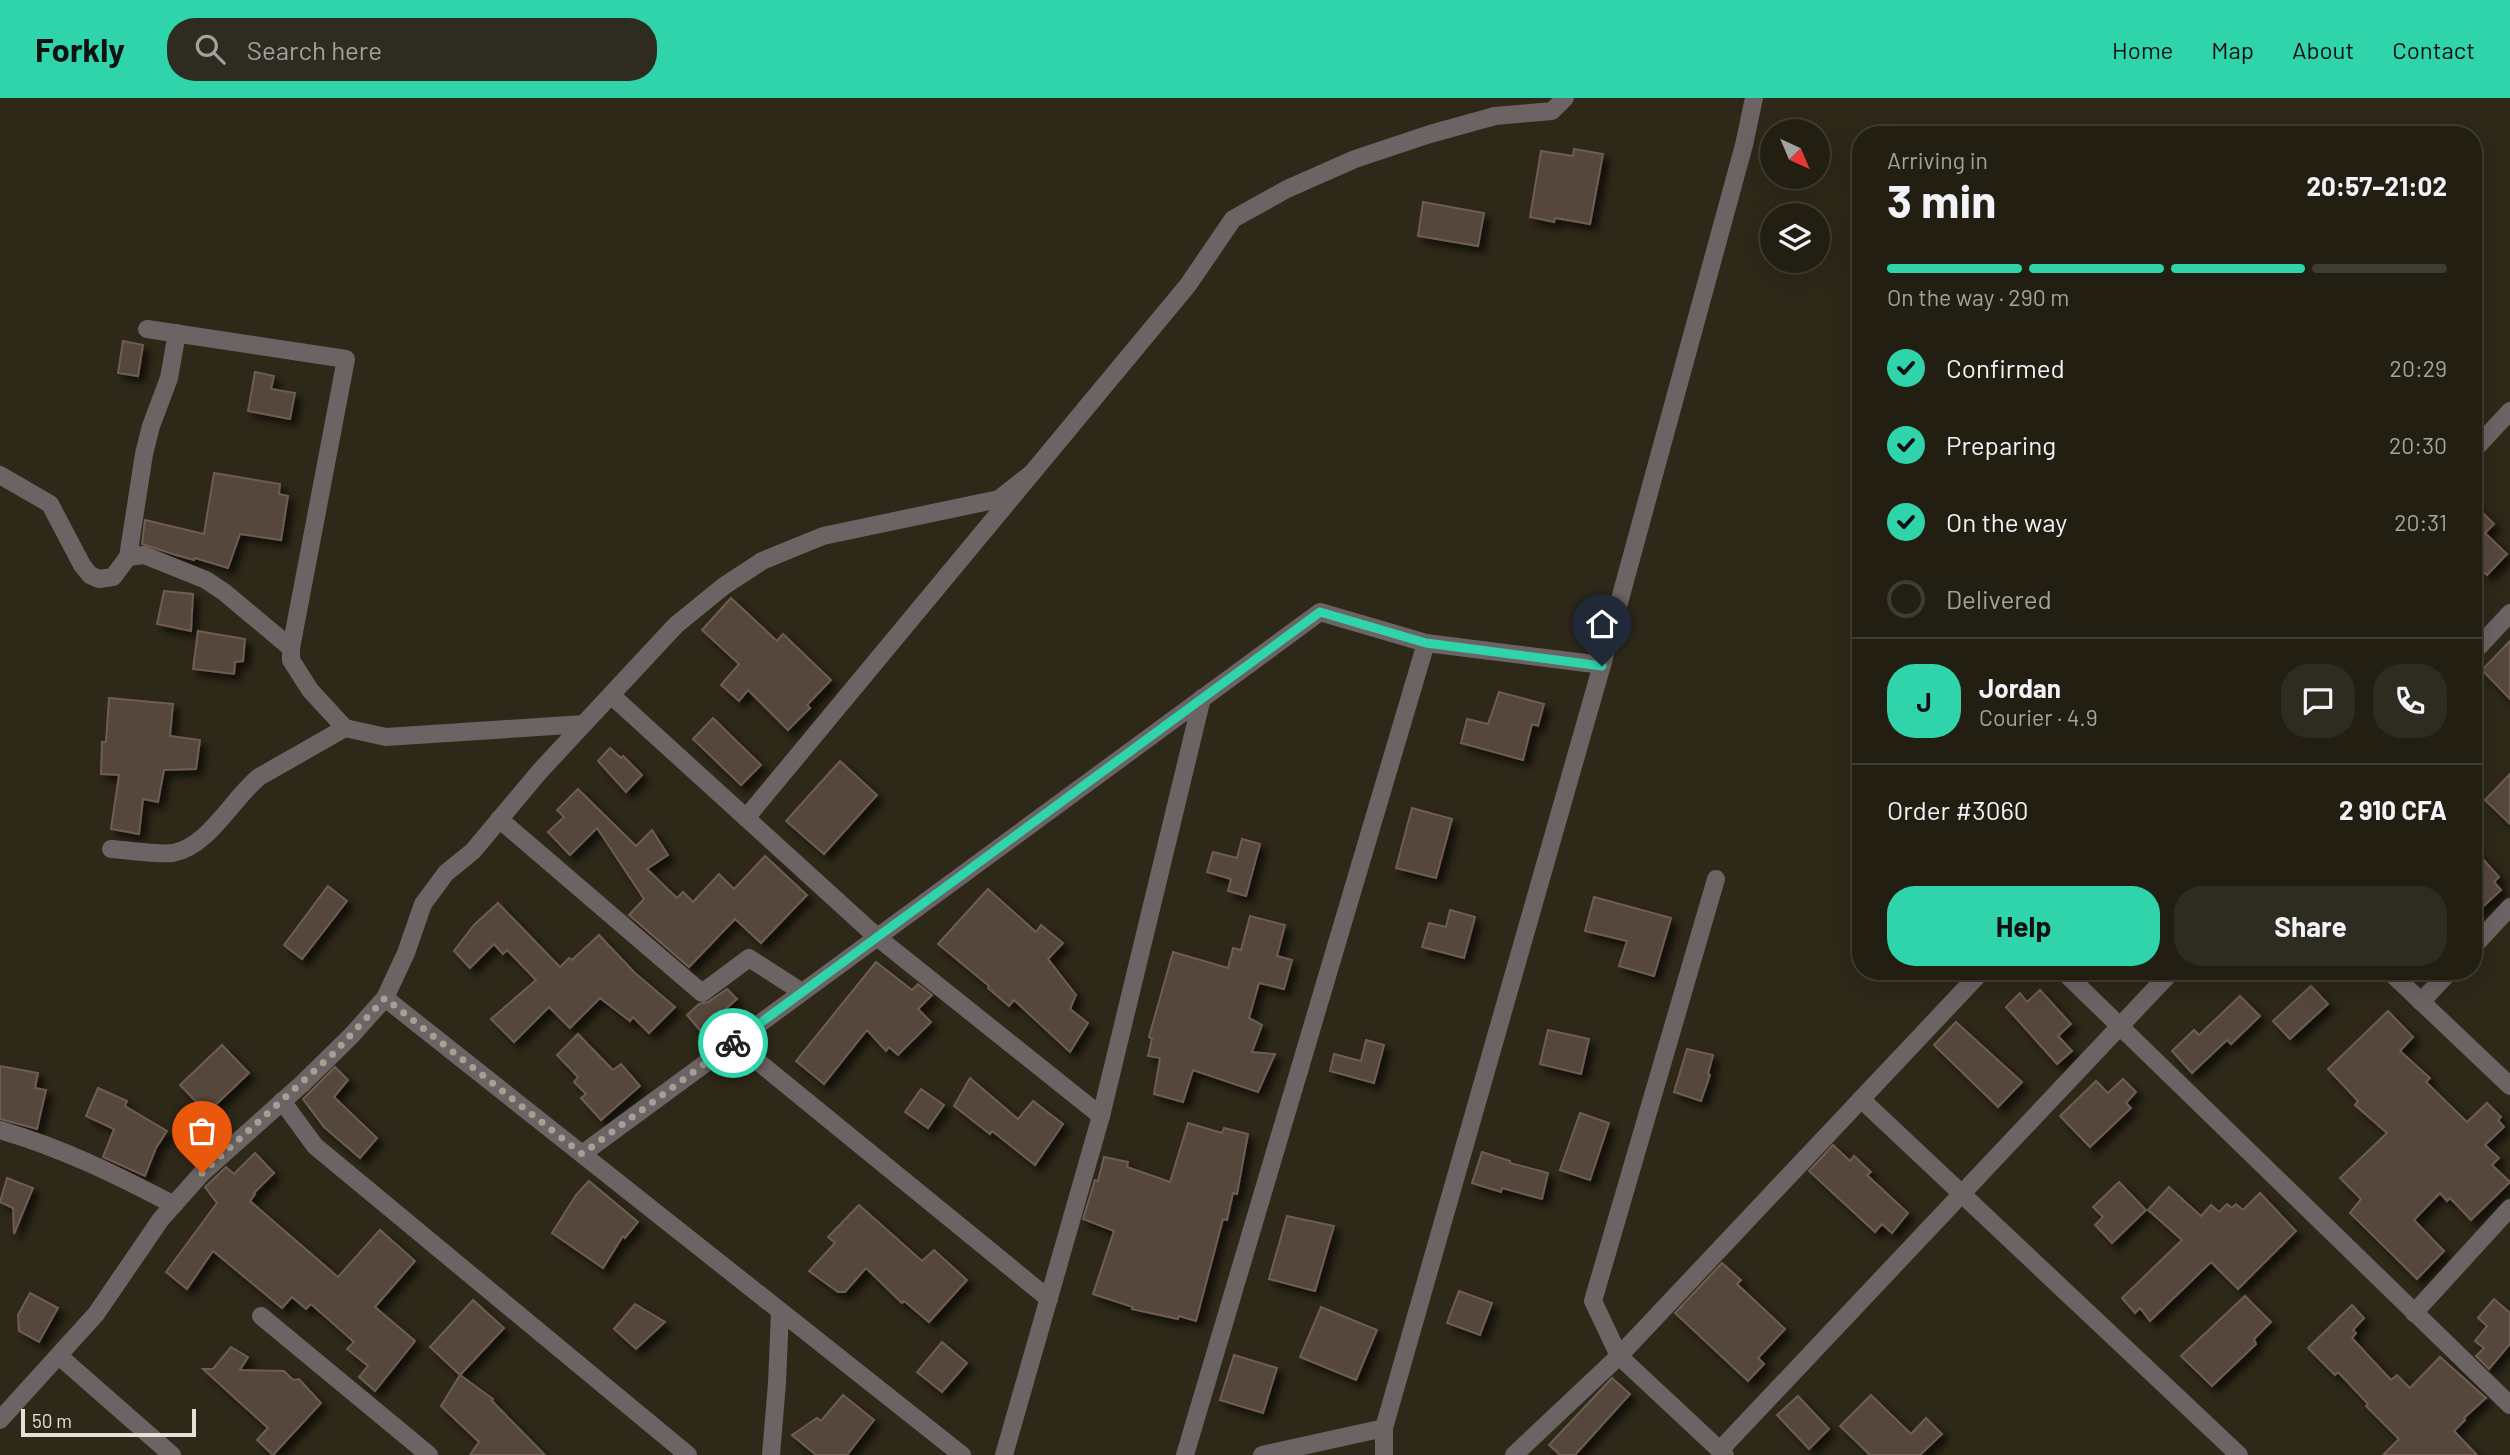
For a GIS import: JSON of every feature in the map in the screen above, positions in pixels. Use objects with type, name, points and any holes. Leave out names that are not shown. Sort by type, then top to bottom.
[{"type":"street","points":[[746,818],[1188,285],[1233,219],[1287,189],[1355,159],[1495,116],[1552,111],[1565,98]]},
{"type":"street","points":[[1384,1455],[1384,1428],[1602,666],[1737,172],[1754,98]]},
{"type":"street","points":[[147,329],[346,359],[291,648],[291,660],[310,690],[345,728],[386,737],[584,724]]},
{"type":"street","points":[[0,475],[50,504],[90,575],[99,579],[113,577],[128,557],[144,454],[169,378],[177,333]]},
{"type":"street","points":[[2482,441],[2510,411]]},
{"type":"street","points":[[0,1420],[96,1314],[161,1219],[202,1173],[351,1036],[385,998],[406,953],[423,904],[446,873],[473,851],[584,724],[676,625],[724,586],[762,561],[824,536],[999,499],[1032,473]]},
{"type":"street","points":[[128,557],[144,555],[206,580],[291,648]]},
{"type":"street","points":[[582,1154],[1320,612],[1426,643],[1602,666]]},
{"type":"street","points":[[2482,643],[2510,613]]},
{"type":"street","points":[[1185,1455],[1426,643]]},
{"type":"street","points":[[611,695],[877,937],[1101,1116]]},
{"type":"street","points":[[1004,1455],[1101,1116],[1202,698]]},
{"type":"street","points":[[111,849],[173,853],[200,841],[259,777],[345,728]]},
{"type":"street","points":[[499,819],[702,993],[749,958],[802,992]]},
{"type":"street","points":[[1716,879],[1592,1301],[1619,1356],[1723,1453],[2163,980]]},
{"type":"street","points":[[2482,937],[2510,907]]},
{"type":"street","points":[[1514,1455],[1619,1356],[1973,980]]},
{"type":"street","points":[[2072,980],[2510,1405]]},
{"type":"street","points":[[2398,980],[2510,1086]]},
{"type":"street","points":[[2421,1002],[2442,980]]},
{"type":"street","points":[[385,998],[962,1455]]},
{"type":"street","points":[[734,1042],[1049,1299]]},
{"type":"street","points":[[1861,1099],[2239,1455]]},
{"type":"street","points":[[282,1101],[315,1146],[688,1455]]},
{"type":"street","points":[[0,1130],[43,1143],[106,1169],[174,1205]]},
{"type":"street","points":[[2414,1313],[2510,1208]]},
{"type":"street","points":[[771,1455],[780,1312]]},
{"type":"street","points":[[261,1316],[429,1455]]},
{"type":"street","points":[[59,1356],[172,1455]]},
{"type":"street","points":[[1262,1455],[1384,1428]]},
{"type":"building","points":[[1574,149],[1603,154],[1590,224],[1555,218],[1554,222],[1530,217],[1541,151],[1573,156]]},
{"type":"building","points":[[1423,202],[1484,213],[1478,246],[1418,236]]},
{"type":"building","points":[[123,341],[143,345],[138,376],[118,373]]},
{"type":"building","points":[[255,372],[274,376],[271,389],[295,393],[290,419],[248,411]]},
{"type":"building","points":[[214,473],[280,484],[279,494],[288,496],[281,540],[240,534],[228,568],[142,544],[145,520],[204,534]]},
{"type":"building","points":[[2482,512],[2494,524],[2485,533],[2507,554],[2487,575],[2482,570]]},
{"type":"building","points":[[164,591],[193,594],[191,631],[157,624]]},
{"type":"building","points":[[731,598],[777,641],[783,634],[831,680],[807,705],[810,708],[788,730],[748,690],[739,701],[721,685],[739,664],[702,630]]},
{"type":"building","points":[[198,631],[245,639],[243,661],[235,662],[234,674],[193,669]]},
{"type":"building","points":[[2510,641],[2510,699],[2482,670]]},
{"type":"building","points":[[1499,692],[1544,704],[1538,726],[1532,724],[1523,760],[1461,743],[1467,719],[1488,724]]},
{"type":"building","points":[[109,698],[173,704],[170,736],[200,740],[196,769],[164,770],[158,802],[143,799],[139,834],[111,829],[119,775],[101,774],[102,742],[106,742]]},
{"type":"building","points":[[713,718],[761,765],[741,785],[693,739]]},
{"type":"building","points":[[610,748],[621,758],[623,756],[642,775],[626,792],[598,761]]},
{"type":"building","points":[[840,761],[877,795],[824,854],[786,821]]},
{"type":"building","points":[[2510,774],[2510,824],[2485,800]]},
{"type":"building","points":[[578,789],[636,846],[652,830],[668,855],[647,869],[677,898],[683,892],[693,902],[719,874],[734,889],[765,856],[807,895],[761,943],[735,919],[689,967],[629,915],[644,899],[597,828],[570,855],[548,832],[564,817],[557,810]]},
{"type":"building","points":[[1412,808],[1452,819],[1436,878],[1396,868]]},
{"type":"building","points":[[1242,839],[1260,844],[1246,896],[1228,891],[1231,879],[1207,872],[1213,852],[1237,858]]},
{"type":"building","points":[[2482,858],[2499,877],[2494,882],[2501,890],[2482,908]]},
{"type":"building","points":[[328,886],[347,901],[302,959],[284,945]]},
{"type":"building","points":[[988,889],[1036,932],[1041,925],[1063,943],[1048,959],[1076,995],[1070,1009],[1088,1023],[1070,1052],[1014,1000],[1009,1006],[938,944]]},
{"type":"building","points":[[1594,897],[1671,918],[1654,976],[1619,966],[1627,941],[1585,931]]},
{"type":"building","points":[[498,903],[560,967],[569,958],[572,960],[599,935],[635,973],[675,1007],[649,1033],[633,1017],[630,1021],[600,998],[570,1028],[549,1007],[514,1042],[491,1019],[536,980],[507,950],[503,954],[494,944],[470,968],[454,951],[474,925]]},
{"type":"building","points":[[1450,910],[1475,917],[1464,958],[1422,947],[1429,923],[1446,927]]},
{"type":"building","points":[[1250,916],[1285,925],[1277,956],[1292,960],[1284,989],[1259,983],[1249,1018],[1262,1025],[1252,1052],[1275,1054],[1258,1092],[1193,1070],[1183,1102],[1154,1094],[1160,1058],[1148,1056],[1152,1039],[1149,1037],[1173,952],[1228,968],[1233,948],[1241,950]]},
{"type":"building","points":[[876,962],[912,990],[918,984],[932,995],[918,1009],[931,1022],[898,1055],[889,1047],[886,1051],[867,1030],[824,1084],[796,1061]]},
{"type":"building","points":[[2311,986],[2328,1004],[2290,1039],[2273,1021]]},
{"type":"building","points":[[727,989],[737,999],[720,1014],[728,1024],[709,1041],[687,1015],[699,1004],[708,1002]]},
{"type":"building","points":[[2040,990],[2071,1024],[2058,1036],[2072,1051],[2057,1064],[2006,1007],[2020,993],[2027,1002]]},
{"type":"building","points":[[2240,996],[2260,1016],[2231,1044],[2227,1040],[2192,1073],[2172,1051],[2194,1030],[2199,1035]]},
{"type":"building","points":[[2388,1011],[2413,1037],[2400,1051],[2430,1078],[2426,1082],[2467,1122],[2487,1103],[2501,1117],[2498,1120],[2504,1127],[2485,1145],[2499,1158],[2492,1165],[2510,1182],[2471,1220],[2450,1198],[2447,1201],[2440,1193],[2414,1220],[2444,1251],[2417,1279],[2350,1213],[2361,1199],[2340,1178],[2387,1133],[2355,1105],[2358,1101],[2328,1069]]},
{"type":"building","points":[[1956,1022],[2022,1082],[1998,1107],[1934,1045]]},
{"type":"building","points":[[1548,1030],[1589,1039],[1581,1074],[1540,1064]]},
{"type":"building","points":[[578,1034],[613,1070],[621,1064],[640,1086],[601,1120],[581,1098],[586,1094],[574,1082],[578,1077],[557,1055]]},
{"type":"building","points":[[1366,1040],[1384,1045],[1374,1083],[1330,1071],[1334,1054],[1361,1061]]},
{"type":"building","points":[[222,1045],[249,1073],[207,1113],[180,1085]]},
{"type":"building","points":[[1687,1049],[1713,1055],[1708,1074],[1710,1075],[1701,1101],[1674,1092]]},
{"type":"building","points":[[0,1066],[38,1073],[35,1088],[46,1090],[37,1129],[0,1119]]},
{"type":"building","points":[[335,1067],[348,1080],[334,1097],[377,1138],[360,1158],[324,1127],[303,1099]]},
{"type":"building","points":[[970,1078],[1018,1119],[1033,1101],[1063,1124],[1035,1165],[992,1131],[990,1134],[954,1106]]},
{"type":"building","points":[[2123,1079],[2136,1092],[2126,1103],[2131,1108],[2090,1147],[2060,1116],[2096,1081],[2108,1093]]},
{"type":"building","points":[[98,1088],[127,1101],[125,1106],[167,1131],[156,1148],[145,1176],[103,1157],[114,1129],[86,1116]]},
{"type":"building","points":[[921,1089],[944,1105],[928,1128],[905,1112]]},
{"type":"building","points":[[1580,1113],[1609,1123],[1590,1180],[1560,1170]]},
{"type":"building","points":[[1188,1123],[1222,1133],[1224,1128],[1248,1134],[1237,1194],[1233,1193],[1227,1220],[1223,1219],[1196,1321],[1132,1309],[1133,1307],[1093,1294],[1114,1231],[1083,1219],[1104,1157],[1128,1162],[1127,1167],[1170,1182]]},
{"type":"building","points":[[1833,1145],[1850,1161],[1854,1156],[1871,1172],[1867,1175],[1908,1213],[1892,1233],[1882,1224],[1875,1232],[1809,1171]]},
{"type":"building","points":[[1482,1152],[1548,1173],[1542,1199],[1502,1188],[1501,1192],[1472,1183]]},
{"type":"building","points":[[255,1153],[274,1173],[254,1193],[250,1201],[338,1277],[380,1230],[415,1261],[375,1307],[415,1341],[375,1391],[359,1377],[368,1366],[347,1349],[354,1342],[311,1304],[306,1309],[292,1297],[282,1308],[213,1251],[187,1289],[166,1272],[217,1203],[205,1187],[226,1167],[234,1174]]},
{"type":"building","points":[[7,1178],[33,1188],[14,1234],[13,1208],[0,1202]]},
{"type":"building","points":[[589,1181],[638,1222],[625,1238],[623,1236],[603,1268],[552,1233],[576,1195]]},
{"type":"building","points":[[2119,1182],[2146,1210],[2112,1243],[2095,1225],[2103,1217],[2093,1207]]},
{"type":"building","points":[[2169,1187],[2201,1216],[2211,1205],[2219,1212],[2227,1204],[2232,1208],[2236,1204],[2243,1210],[2260,1193],[2296,1231],[2238,1289],[2211,1262],[2150,1321],[2140,1308],[2135,1313],[2122,1298],[2182,1240],[2148,1210]]},
{"type":"building","points":[[859,1205],[922,1261],[934,1250],[967,1280],[929,1322],[904,1301],[902,1303],[866,1268],[845,1292],[838,1292],[809,1271],[835,1243],[828,1237]]},
{"type":"building","points":[[1287,1216],[1334,1226],[1315,1291],[1269,1279]]},
{"type":"building","points":[[1722,1263],[1741,1280],[1737,1284],[1785,1329],[1758,1358],[1764,1364],[1748,1381],[1675,1313]]},
{"type":"building","points":[[1459,1291],[1492,1303],[1480,1335],[1447,1323]]},
{"type":"building","points":[[30,1293],[58,1308],[39,1342],[19,1331],[18,1315]]},
{"type":"building","points":[[2245,1296],[2271,1322],[2254,1339],[2256,1344],[2212,1386],[2181,1356]]},
{"type":"building","points":[[2494,1299],[2510,1313],[2510,1344],[2489,1369],[2476,1356],[2484,1348],[2475,1341],[2487,1326],[2478,1318]]},
{"type":"building","points":[[473,1300],[504,1328],[460,1375],[430,1347]]},
{"type":"building","points":[[635,1304],[665,1322],[636,1349],[614,1329]]},
{"type":"building","points":[[2352,1305],[2364,1318],[2353,1330],[2356,1333],[2352,1338],[2391,1380],[2397,1375],[2410,1388],[2440,1357],[2486,1398],[2454,1431],[2477,1455],[2383,1455],[2399,1439],[2366,1406],[2368,1404],[2338,1372],[2335,1375],[2308,1348]]},
{"type":"building","points":[[1321,1307],[1377,1330],[1356,1380],[1300,1357]]},
{"type":"building","points":[[942,1342],[967,1363],[942,1392],[917,1372]]},
{"type":"building","points":[[231,1347],[248,1357],[240,1370],[284,1371],[293,1380],[299,1379],[321,1403],[273,1455],[257,1440],[268,1428],[203,1369],[213,1369]]},
{"type":"building","points":[[1234,1355],[1277,1368],[1263,1413],[1220,1400]]},
{"type":"building","points":[[460,1375],[493,1399],[545,1455],[470,1455],[479,1442],[441,1406]]},
{"type":"building","points":[[1612,1378],[1630,1394],[1575,1455],[1560,1455],[1549,1445]]},
{"type":"building","points":[[843,1395],[874,1420],[847,1455],[816,1455],[792,1435],[817,1418],[821,1421]]},
{"type":"building","points":[[1871,1395],[1911,1434],[1926,1418],[1942,1434],[1920,1455],[1870,1455],[1840,1426]]},
{"type":"building","points":[[1798,1396],[1829,1429],[1809,1449],[1777,1415]]},
{"type":"way so far","points":[[202,1173],[335,1052],[385,998],[582,1154],[733,1043]]},
{"type":"route","points":[[733,1043],[1320,612],[1426,643],[1602,666]]}]
